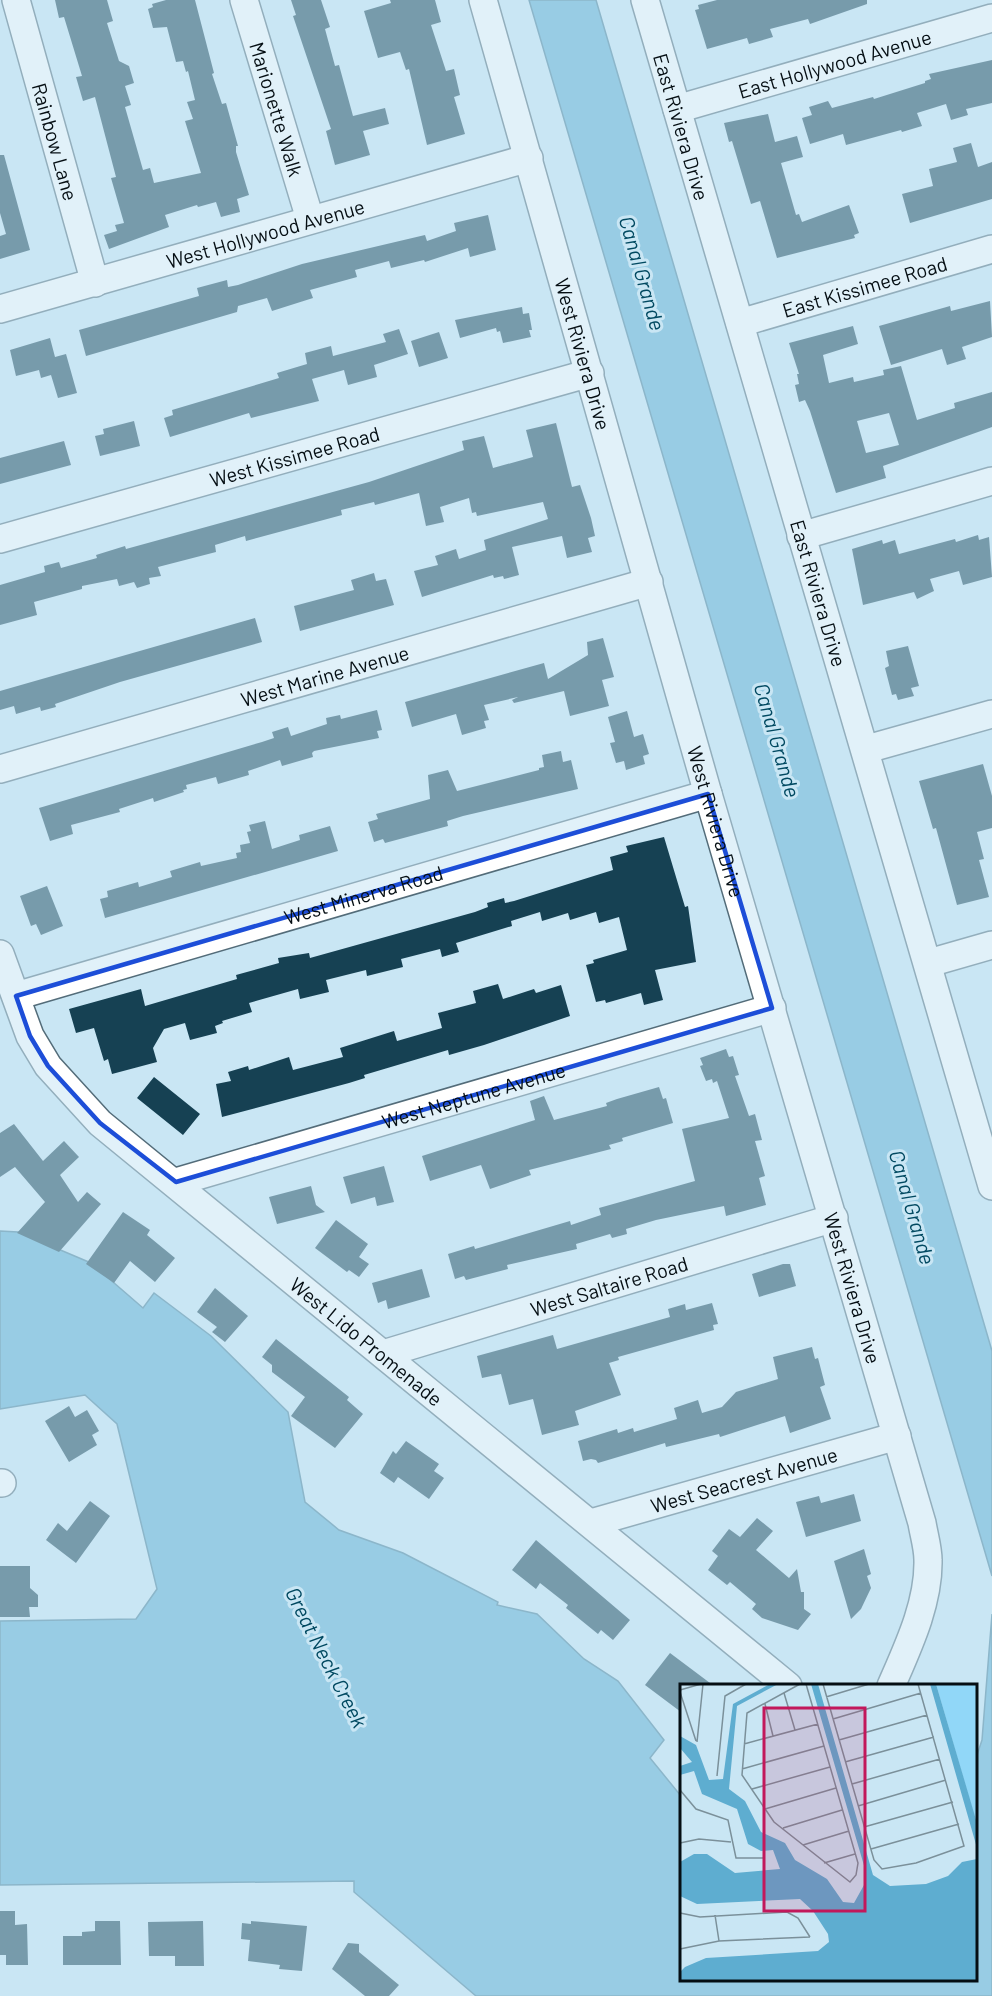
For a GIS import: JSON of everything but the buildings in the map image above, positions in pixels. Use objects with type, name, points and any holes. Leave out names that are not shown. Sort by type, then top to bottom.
[{"type":"street","name":"Rainbow Lane","points":[[16,0],[95,283]]},
{"type":"street","name":"Marionette Walk","points":[[244,0],[310,219]]},
{"type":"street","name":"West Riviera Drive","points":[[483,0],[530,158],[708,794],[922,1523],[928,1561],[923,1600],[909,1643],[892,1684]]},
{"type":"street","name":"East Riviera Drive","points":[[645,0],[801,536],[867,749],[991,1180]]},
{"type":"street","name":"East Hollywood Avenue","points":[[676,109],[992,18]]},
{"type":"street","name":"West Hollywood Avenue","points":[[0,309],[530,158]]},
{"type":"street","name":"East Kissimee Road","points":[[740,323],[992,249]]},
{"type":"street","name":"West Kissimee Road","points":[[0,539],[590,373]]},
{"type":"street","points":[[801,536],[992,482]]},
{"type":"street","name":"West Marine Avenue","points":[[0,769],[649,582]]},
{"type":"street","points":[[867,749],[992,714]]},
{"type":"street","name":"West Minerva Road","points":[[16,996],[708,794]]},
{"type":"street","points":[[929,963],[992,945]]},
{"type":"street","name":"West Lido Promenade","points":[[0,954],[30,1036],[48,1066],[100,1123],[176,1182],[786,1684]]},
{"type":"street","name":"West Neptune Avenue","points":[[176,1182],[772,1008]]},
{"type":"street","name":"West Saltaire Road","points":[[383,1354],[834,1218]]},
{"type":"street","name":"West Seacrest Avenue","points":[[591,1523],[897,1436]]},
{"type":"highlighted area","points":[[708,794],[772,1008],[176,1182],[100,1123],[48,1066],[30,1036],[16,996],[30,991]]},
{"type":"water","name":"Canal Grande","points":[[529,0],[596,0],[992,1351],[992,1576]]},
{"type":"water","name":"Great Neck Creek","points":[[0,1231],[18,1232],[91,1263],[143,1308],[154,1293],[211,1336],[288,1412],[305,1502],[339,1530],[403,1553],[498,1602],[497,1605],[537,1614],[584,1659],[618,1681],[664,1740],[650,1758],[680,1795],[680,1981],[977,1981],[977,1755],[982,1740],[992,1614],[992,1996],[476,1996],[354,1892],[354,1881],[0,1885],[0,1621],[136,1619],[157,1589],[117,1424],[85,1395],[0,1409]]}]
